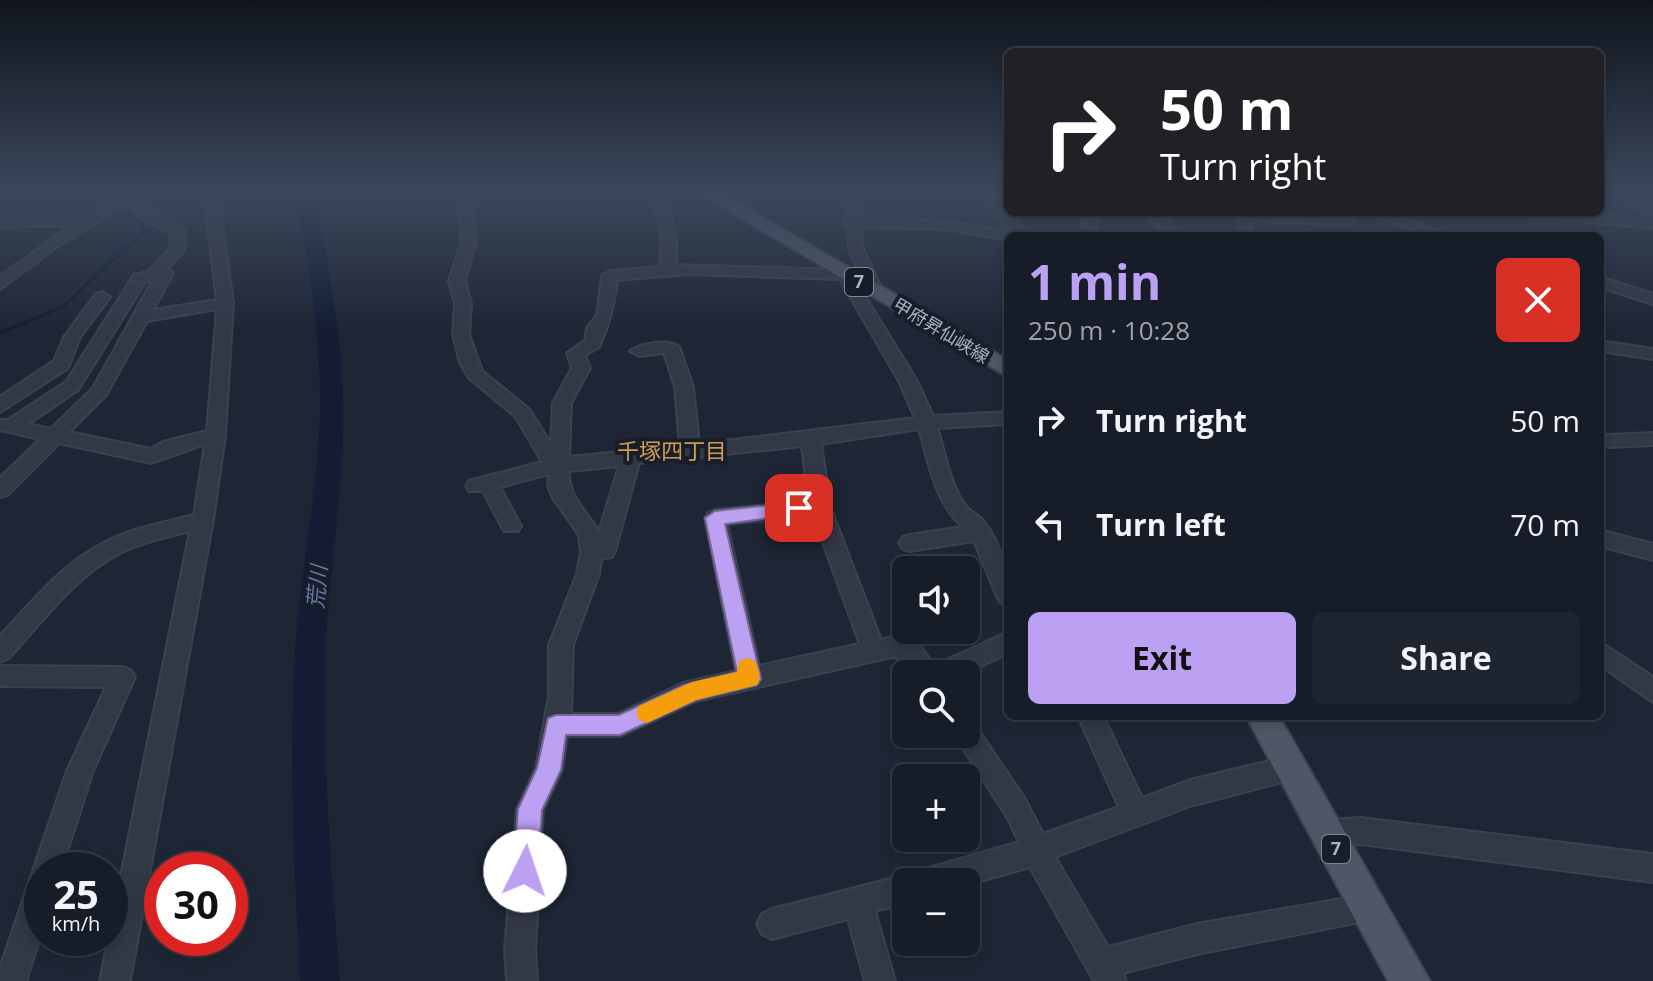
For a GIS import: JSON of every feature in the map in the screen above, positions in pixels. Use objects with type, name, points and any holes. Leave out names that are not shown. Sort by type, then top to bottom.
[{"type":"main road","name":"甲府昇仙峡線","points":[[787,240],[1004,368]]},
{"type":"main road","name":"7","points":[[1264,720],[1410,981]]},
{"type":"street","points":[[0,284],[57,240]]},
{"type":"street","points":[[152,276],[177,250],[178,240]]},
{"type":"street","points":[[115,981],[203,520],[216,435],[225,303],[217,240]]},
{"type":"street","points":[[469,240],[457,281],[463,304],[461,334],[469,363],[475,374],[523,413],[549,458],[559,465]]},
{"type":"street","points":[[668,270],[669,240]]},
{"type":"street","points":[[856,240],[856,249],[871,283],[867,287]]},
{"type":"street","points":[[522,981],[520,949],[530,809],[549,770],[561,696],[561,645],[588,574],[592,551],[589,533],[563,498],[558,486],[562,403],[581,368],[576,353],[593,343],[595,328],[605,315],[610,276],[668,270],[846,275],[859,306],[896,359],[928,422],[932,443],[957,509],[979,532],[1004,589]]},
{"type":"street","points":[[0,490],[102,388],[165,273],[139,278],[68,389],[5,425]]},
{"type":"street","points":[[1604,283],[1653,299]]},
{"type":"street","points":[[0,406],[62,364],[72,337],[102,297]]},
{"type":"street","points":[[141,317],[225,303]]},
{"type":"street","points":[[639,351],[671,347],[684,387],[690,450]]},
{"type":"street","points":[[1604,347],[1653,354]]},
{"type":"street","points":[[68,389],[102,388]]},
{"type":"street","points":[[511,526],[482,484],[559,465],[811,439],[928,422],[1004,418]]},
{"type":"street","points":[[5,425],[151,456],[170,447],[216,435]]},
{"type":"street","points":[[811,439],[820,507],[874,651]]},
{"type":"street","points":[[1609,441],[1653,439]]},
{"type":"street","points":[[592,551],[604,551],[631,457]]},
{"type":"street","points":[[750,679],[715,518],[820,507]]},
{"type":"street","points":[[0,652],[41,608],[98,555],[152,534],[203,520]]},
{"type":"street","points":[[910,543],[979,532]]},
{"type":"street","points":[[1604,539],[1653,552]]},
{"type":"street","points":[[970,660],[1004,644]]},
{"type":"street","points":[[556,725],[620,725],[692,691],[892,647],[911,651],[917,660]]},
{"type":"street","points":[[1604,655],[1653,691]]},
{"type":"street","points":[[0,676],[123,677],[80,771],[53,852]]},
{"type":"street","points":[[1092,720],[1135,812]]},
{"type":"street","points":[[976,748],[1016,808],[1036,851],[1106,973],[1197,939],[1370,908]]},
{"type":"street","points":[[977,868],[1036,851],[1190,793],[1290,768]]},
{"type":"street","points":[[1327,833],[1361,831],[1653,868]]},
{"type":"street","points":[[772,924],[892,893]]},
{"type":"street","points":[[858,903],[880,981]]},
{"type":"street","points":[[11,981],[24,941]]},
{"type":"waterway","points":[[0,333],[62,307],[135,240]]},
{"type":"waterway","name":"荒川","points":[[314,240],[327,309],[331,374],[331,435],[309,670],[311,837],[320,981]]},
{"type":"slow traffic","points":[[647,713],[692,691],[750,679],[747,667]]},
{"type":"district","name":"千塚四丁目","points":[[672,451]]},
{"type":"route","points":[[525,871],[530,809],[549,770],[556,725],[620,725],[692,691],[750,679],[715,518],[799,508]]}]
